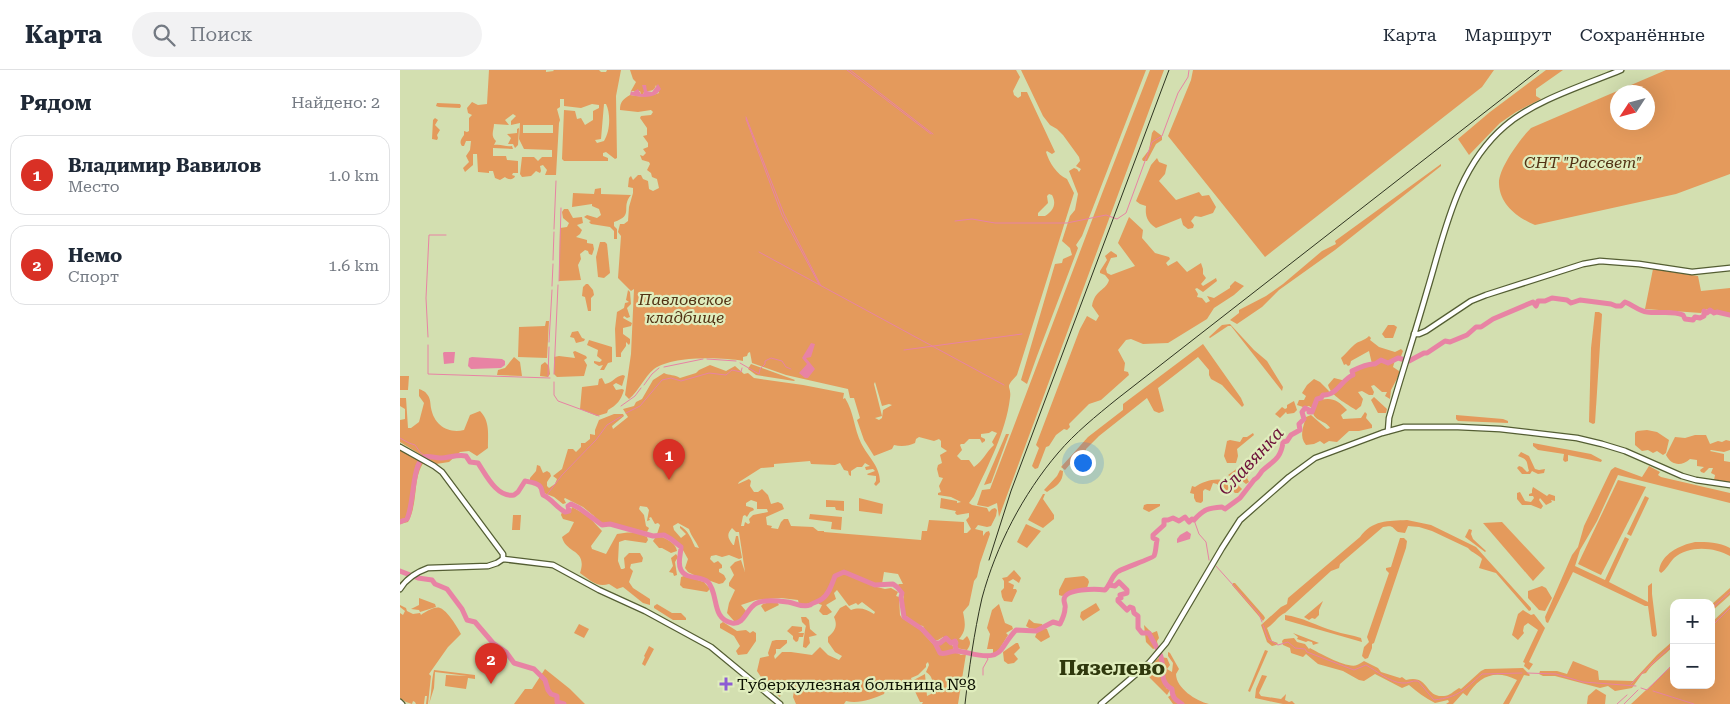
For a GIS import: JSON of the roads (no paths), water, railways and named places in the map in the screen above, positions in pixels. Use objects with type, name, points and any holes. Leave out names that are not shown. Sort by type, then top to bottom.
[{"type":"street","points":[[1388,431],[1389,418],[1454,202],[1464,177],[1478,155],[1502,129],[1518,116],[1541,104],[1621,70]]},
{"type":"street","points":[[1414,334],[1426,331],[1471,301],[1583,264],[1600,261],[1622,262],[1692,272],[1730,268]]},
{"type":"street","points":[[1101,704],[1152,660],[1161,649],[1240,520],[1289,477],[1315,458],[1388,431],[1416,426],[1458,427],[1500,429],[1577,438],[1625,452],[1682,476],[1730,485]]},
{"type":"street","points":[[400,447],[438,469],[453,486],[502,554],[503,559]]},
{"type":"street","points":[[400,589],[421,571],[433,568],[488,566],[503,559],[553,565],[711,646],[780,704]]},
{"type":"waterway","points":[[847,70],[931,134]]},
{"type":"waterway","points":[[850,70],[933,134]]},
{"type":"waterway","points":[[955,221],[972,219],[995,223],[1067,223],[1106,215],[1117,219],[1126,213],[1152,142],[1162,136],[1178,93],[1188,77],[1189,70]]},
{"type":"waterway","points":[[746,117],[784,214],[821,286]]},
{"type":"waterway","points":[[746,119],[782,215],[819,284]]},
{"type":"waterway","points":[[554,229],[556,181]]},
{"type":"waterway","points":[[559,281],[561,208]]},
{"type":"waterway","points":[[553,260],[554,232]]},
{"type":"waterway","points":[[428,337],[426,298],[429,235],[446,235]]},
{"type":"waterway","points":[[759,252],[1004,385]]},
{"type":"waterway","points":[[552,286],[553,264]]},
{"type":"waterway","points":[[554,374],[558,285]]},
{"type":"waterway","points":[[549,342],[552,290]]},
{"type":"waterway","name":"Славянка","points":[[400,522],[407,519],[409,513],[415,476],[420,461],[424,457],[430,456],[440,458],[459,455],[466,456],[470,462],[478,463],[488,479],[502,493],[514,495],[525,481],[532,482],[540,486],[543,495],[565,512],[569,511],[568,506],[571,504],[602,525],[610,524],[653,536],[664,535],[671,539],[681,547],[679,561],[681,570],[686,575],[708,582],[718,611],[725,621],[732,623],[740,621],[753,605],[764,601],[785,602],[804,606],[810,605],[824,597],[830,589],[835,576],[844,572],[875,585],[893,584],[897,587],[902,593],[904,617],[922,629],[935,643],[940,643],[946,638],[951,643],[955,641],[957,651],[986,656],[997,654],[1016,630],[1036,631],[1053,622],[1060,624],[1065,610],[1065,596],[1069,593],[1082,590],[1105,590],[1117,572],[1154,556],[1157,540],[1153,538],[1153,535],[1164,525],[1164,520],[1173,518],[1179,521],[1185,517],[1189,522],[1206,510],[1222,507],[1225,509],[1240,498],[1262,471],[1278,456],[1283,442],[1300,430],[1299,424],[1304,419],[1302,412],[1305,408],[1312,412],[1317,399],[1336,390],[1353,375],[1352,371],[1366,365],[1375,364],[1381,360],[1388,363],[1398,358],[1409,361],[1427,353],[1445,341],[1450,342],[1467,335],[1476,327],[1481,327],[1493,319],[1533,302],[1536,306],[1538,301],[1552,298],[1567,300],[1571,303],[1580,300],[1616,306],[1621,306],[1625,302],[1644,311],[1674,313],[1683,315],[1685,319],[1693,320],[1695,317],[1700,318],[1704,316],[1704,311],[1707,313],[1710,310],[1714,313],[1730,315]]},
{"type":"waterway","points":[[904,350],[1022,334]]},
{"type":"waterway","points":[[428,345],[428,374],[550,378]]},
{"type":"waterway","points":[[548,376],[549,347]]},
{"type":"waterway","points":[[740,363],[759,374],[765,361],[771,358],[782,361],[786,367],[791,369]]},
{"type":"waterway","points":[[664,367],[703,359]]},
{"type":"waterway","points":[[707,359],[736,361]]},
{"type":"waterway","points":[[644,385],[659,368]]},
{"type":"waterway","points":[[626,413],[640,406],[662,380],[671,378],[681,381],[709,373],[726,375],[732,370],[741,372],[742,368]]},
{"type":"waterway","points":[[554,382],[554,395],[558,401],[599,416]]},
{"type":"waterway","points":[[621,406],[635,396],[641,388]]},
{"type":"waterway","points":[[546,496],[562,475],[596,440],[607,425],[622,416]]},
{"type":"waterway","points":[[400,438],[415,445],[425,456]]},
{"type":"waterway","points":[[1194,520],[1199,534],[1206,542],[1209,560]]},
{"type":"waterway","points":[[1216,566],[1259,614],[1262,622]]},
{"type":"waterway","points":[[400,571],[418,578],[432,580],[435,584],[447,589],[462,609],[467,620],[475,622],[493,643],[506,652],[514,663],[534,669],[545,680],[551,694],[557,696],[557,702],[564,704]]},
{"type":"waterway","points":[[1109,585],[1115,586],[1119,582],[1127,590],[1127,593],[1120,595],[1121,598],[1118,601],[1127,610],[1130,607],[1133,608],[1134,613],[1138,616],[1138,628],[1142,633],[1149,633],[1162,659],[1163,678],[1167,686],[1172,689],[1175,698],[1182,704]]},
{"type":"waterway","points":[[1715,605],[1730,592]]},
{"type":"waterway","points":[[1715,623],[1730,608]]},
{"type":"waterway","points":[[1263,625],[1268,639],[1278,645],[1288,642],[1295,648],[1305,649],[1307,652],[1354,670],[1366,665],[1397,682],[1418,681],[1434,700],[1450,697],[1461,692],[1482,674],[1522,673]]},
{"type":"waterway","points":[[935,643],[940,653],[957,651]]},
{"type":"waterway","points":[[1631,684],[1673,644]]},
{"type":"waterway","points":[[983,675],[983,668],[988,659],[986,656]]},
{"type":"waterway","points":[[1641,688],[1647,690],[1670,667]]},
{"type":"waterway","points":[[1527,673],[1556,674],[1583,682],[1636,686]]},
{"type":"waterway","points":[[1624,704],[1638,690]]},
{"type":"waterway","points":[[1653,691],[1694,704]]},
{"type":"waterway","points":[[1617,704],[1627,695]]},
{"type":"railway","points":[[989,560],[1011,491],[1169,70]]},
{"type":"railway","points":[[965,704],[979,611],[995,559],[1022,503],[1045,469],[1065,446],[1117,399],[1539,70]]},
{"type":"place","name":"Владимир Вавилов","points":[[669,480]]},
{"type":"place","name":"Немо","points":[[491,684]]},
{"type":"place","name":"Туберкулезная больница №8","points":[[726,684]]},
{"type":"district","name":"Пязелево","points":[[1112,668]]},
{"type":"park label","name":"СНТ \"Рассвет\"","points":[[1583,162]]},
{"type":"park label","name":"Павловское кладбище","points":[[685,308]]}]
